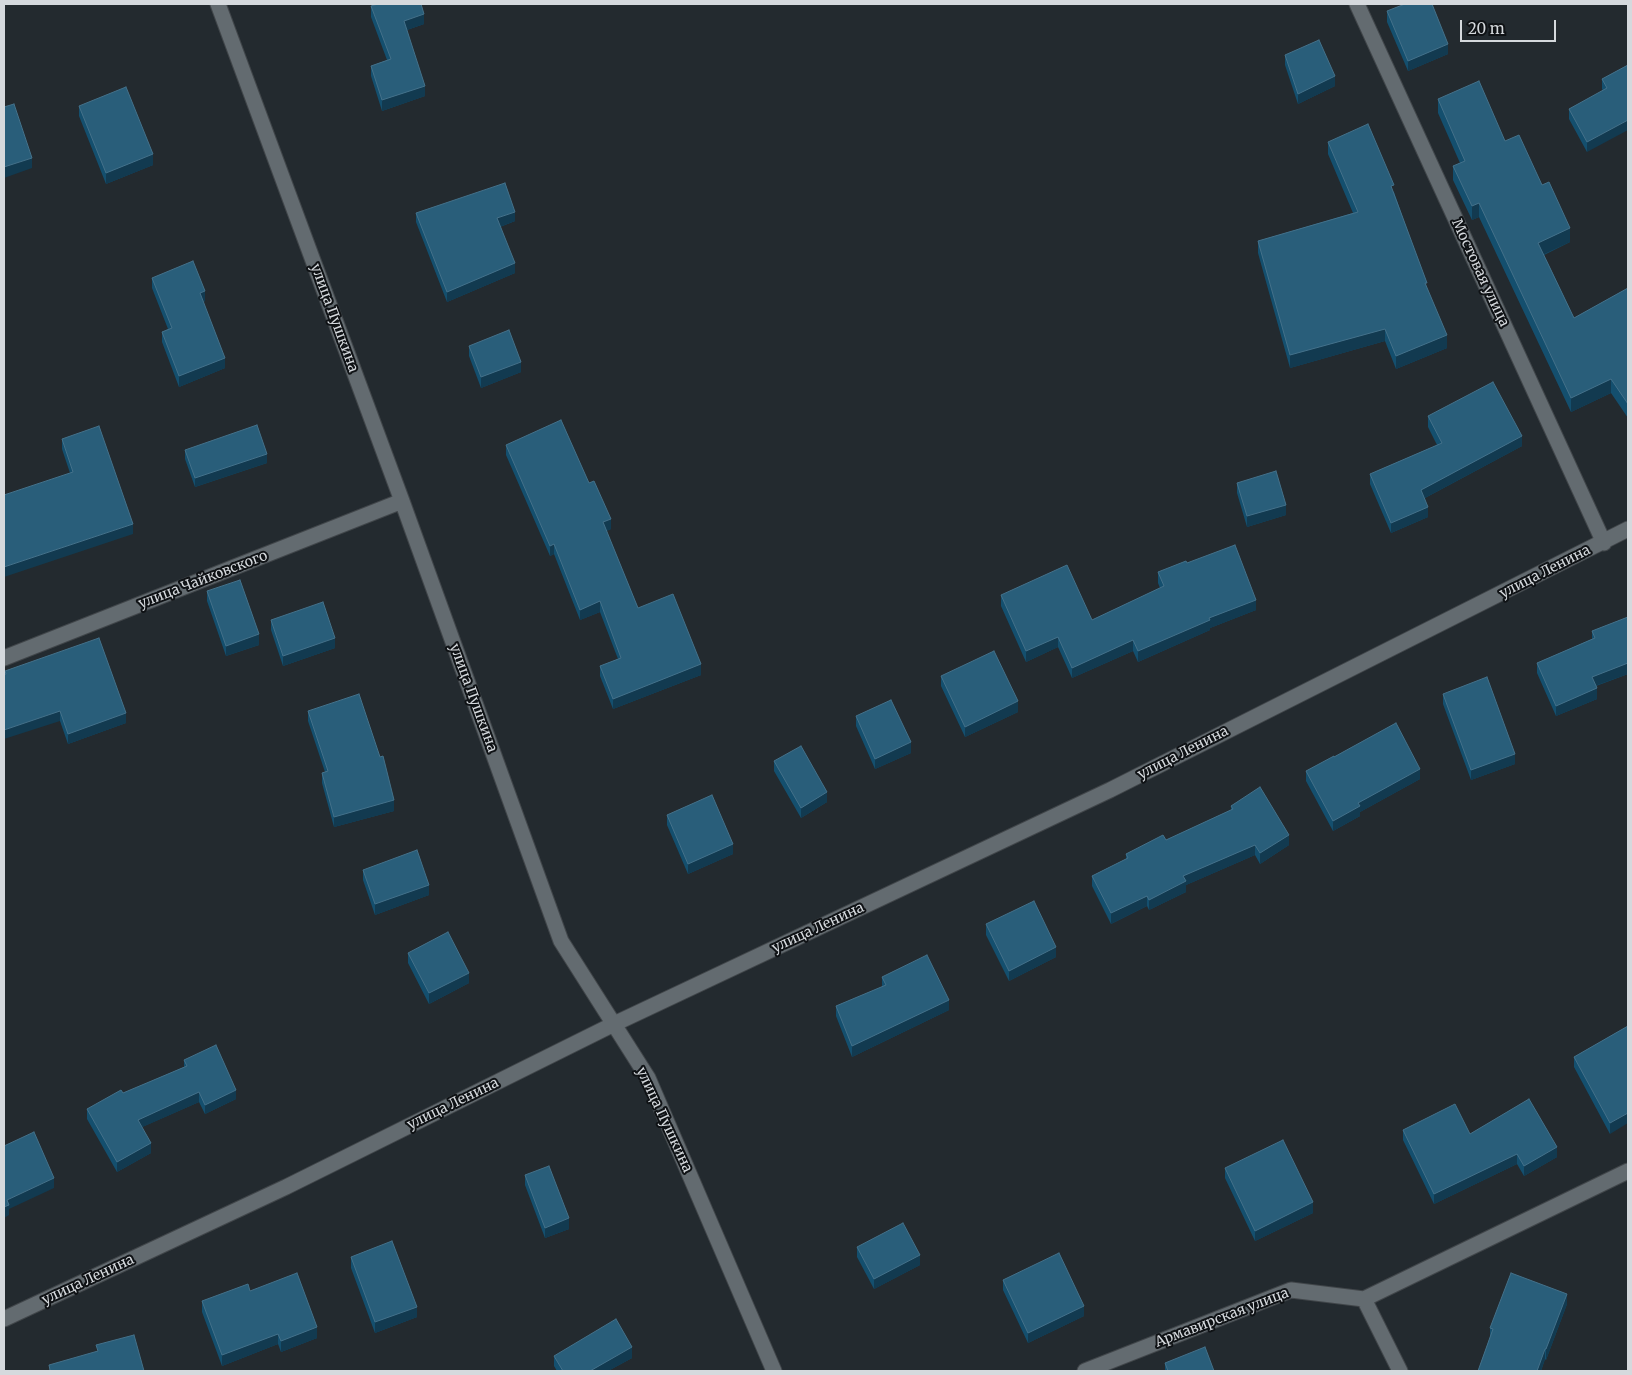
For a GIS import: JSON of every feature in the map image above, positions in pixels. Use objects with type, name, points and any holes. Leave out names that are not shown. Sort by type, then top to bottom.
[{"type":"street","name":"улица Пушкина","points":[[218,4],[402,501],[561,941],[648,1078],[774,1371]]},
{"type":"street","name":"Мостовая улица","points":[[1357,4],[1604,542]]},
{"type":"street","name":"улица Чайковского","points":[[4,658],[402,501]]},
{"type":"street","name":"улица Ленина","points":[[4,1319],[286,1187],[614,1024],[1110,790],[1628,529]]},
{"type":"street","points":[[1400,1371],[1364,1299],[1628,1171]]},
{"type":"street","name":"Армавирская улица","points":[[1085,1371],[1291,1290],[1364,1299]]},
{"type":"building","points":[[378,4],[421,4],[424,14],[404,21],[425,86],[382,100],[371,66],[391,59],[371,6]]},
{"type":"building","points":[[1405,4],[1432,4],[1448,44],[1408,61],[1387,11]]},
{"type":"building","points":[[1319,40],[1335,76],[1298,94],[1285,55]]},
{"type":"building","points":[[1628,65],[1628,120],[1587,142],[1569,109],[1607,88],[1602,79]]},
{"type":"building","points":[[1479,81],[1505,141],[1519,135],[1542,185],[1549,182],[1570,228],[1538,243],[1574,318],[1628,288],[1628,404],[1611,379],[1571,398],[1479,203],[1472,206],[1453,166],[1465,161],[1438,99]]},
{"type":"building","points":[[126,87],[153,154],[106,173],[79,106]]},
{"type":"building","points":[[14,104],[32,158],[4,167],[4,107]]},
{"type":"building","points":[[1368,124],[1394,185],[1391,186],[1427,283],[1425,283],[1447,335],[1396,356],[1385,329],[1290,355],[1258,241],[1358,212],[1328,142]]},
{"type":"building","points":[[505,183],[515,212],[497,218],[515,263],[447,292],[416,213]]},
{"type":"building","points":[[193,261],[205,291],[200,293],[225,358],[179,376],[162,332],[172,328],[152,278]]},
{"type":"building","points":[[509,330],[521,362],[481,377],[469,346]]},
{"type":"building","points":[[1493,382],[1522,436],[1421,490],[1428,507],[1391,523],[1370,474],[1442,443],[1428,416]]},
{"type":"building","points":[[561,420],[589,483],[594,481],[611,519],[603,522],[638,608],[673,594],[701,664],[613,699],[600,666],[621,658],[600,601],[580,610],[554,544],[550,546],[506,445]]},
{"type":"building","points":[[257,425],[267,454],[195,478],[185,450]]},
{"type":"building","points":[[99,426],[133,524],[4,567],[4,495],[73,472],[62,439]]},
{"type":"building","points":[[1276,471],[1286,505],[1247,516],[1237,483]]},
{"type":"building","points":[[1235,545],[1256,600],[1209,618],[1210,620],[1138,651],[1133,640],[1072,668],[1058,637],[1026,651],[1001,595],[1067,565],[1092,620],[1164,586],[1158,572]]},
{"type":"building","points":[[240,580],[259,634],[226,646],[207,591]]},
{"type":"building","points":[[323,602],[335,638],[283,656],[271,620]]},
{"type":"building","points":[[1628,617],[1628,663],[1592,677],[1597,688],[1556,706],[1537,663],[1595,638],[1592,631]]},
{"type":"building","points":[[99,638],[126,713],[68,734],[60,711],[4,730],[5,671]]},
{"type":"building","points":[[994,651],[1018,701],[965,727],[941,676]]},
{"type":"building","points":[[1487,677],[1515,754],[1471,770],[1443,694]]},
{"type":"building","points":[[359,694],[380,757],[383,756],[394,800],[334,817],[322,773],[328,771],[308,711]]},
{"type":"building","points":[[891,700],[911,742],[875,759],[856,716]]},
{"type":"building","points":[[1396,723],[1420,769],[1358,803],[1360,806],[1333,821],[1306,771]]},
{"type":"building","points":[[801,746],[827,792],[801,808],[774,761]]},
{"type":"building","points":[[1260,787],[1289,835],[1260,853],[1255,845],[1183,876],[1186,881],[1149,900],[1147,896],[1111,913],[1092,876],[1128,858],[1126,854],[1163,835],[1166,840],[1233,809],[1231,806]]},
{"type":"building","points":[[712,795],[733,844],[688,864],[667,815]]},
{"type":"building","points":[[417,850],[429,885],[375,904],[363,870]]},
{"type":"building","points":[[1034,901],[1056,947],[1009,971],[986,924]]},
{"type":"building","points":[[448,932],[469,973],[429,993],[408,953]]},
{"type":"building","points":[[927,955],[949,1000],[852,1046],[836,1006],[886,985],[882,977]]},
{"type":"building","points":[[1628,1026],[1628,1113],[1610,1123],[1574,1057]]},
{"type":"building","points":[[216,1045],[236,1090],[205,1105],[199,1092],[138,1120],[151,1143],[117,1162],[87,1109],[121,1090],[123,1093],[187,1066],[184,1060]]},
{"type":"building","points":[[1529,1099],[1557,1147],[1524,1166],[1517,1154],[1434,1194],[1403,1130],[1455,1104],[1470,1134]]},
{"type":"building","points":[[34,1132],[54,1178],[7,1200],[9,1205],[4,1207],[4,1146]]},
{"type":"building","points":[[1283,1140],[1313,1202],[1255,1231],[1225,1168]]},
{"type":"building","points":[[549,1166],[569,1218],[545,1228],[525,1175]]},
{"type":"building","points":[[903,1223],[920,1255],[874,1279],[857,1247]]},
{"type":"building","points":[[392,1241],[417,1307],[375,1322],[351,1257]]},
{"type":"building","points":[[1059,1253],[1084,1306],[1028,1333],[1003,1280]]},
{"type":"building","points":[[297,1273],[317,1327],[281,1341],[278,1334],[222,1355],[202,1301],[248,1284],[250,1291]]},
{"type":"building","points":[[1511,1273],[1567,1294],[1537,1371],[1478,1371],[1493,1329],[1490,1328]]},
{"type":"building","points":[[616,1319],[632,1347],[590,1371],[563,1371],[554,1356]]},
{"type":"building","points":[[134,1335],[144,1371],[48,1371],[50,1370],[49,1365],[98,1351],[96,1345]]},
{"type":"building","points":[[1205,1347],[1214,1371],[1168,1371],[1165,1363]]}]
